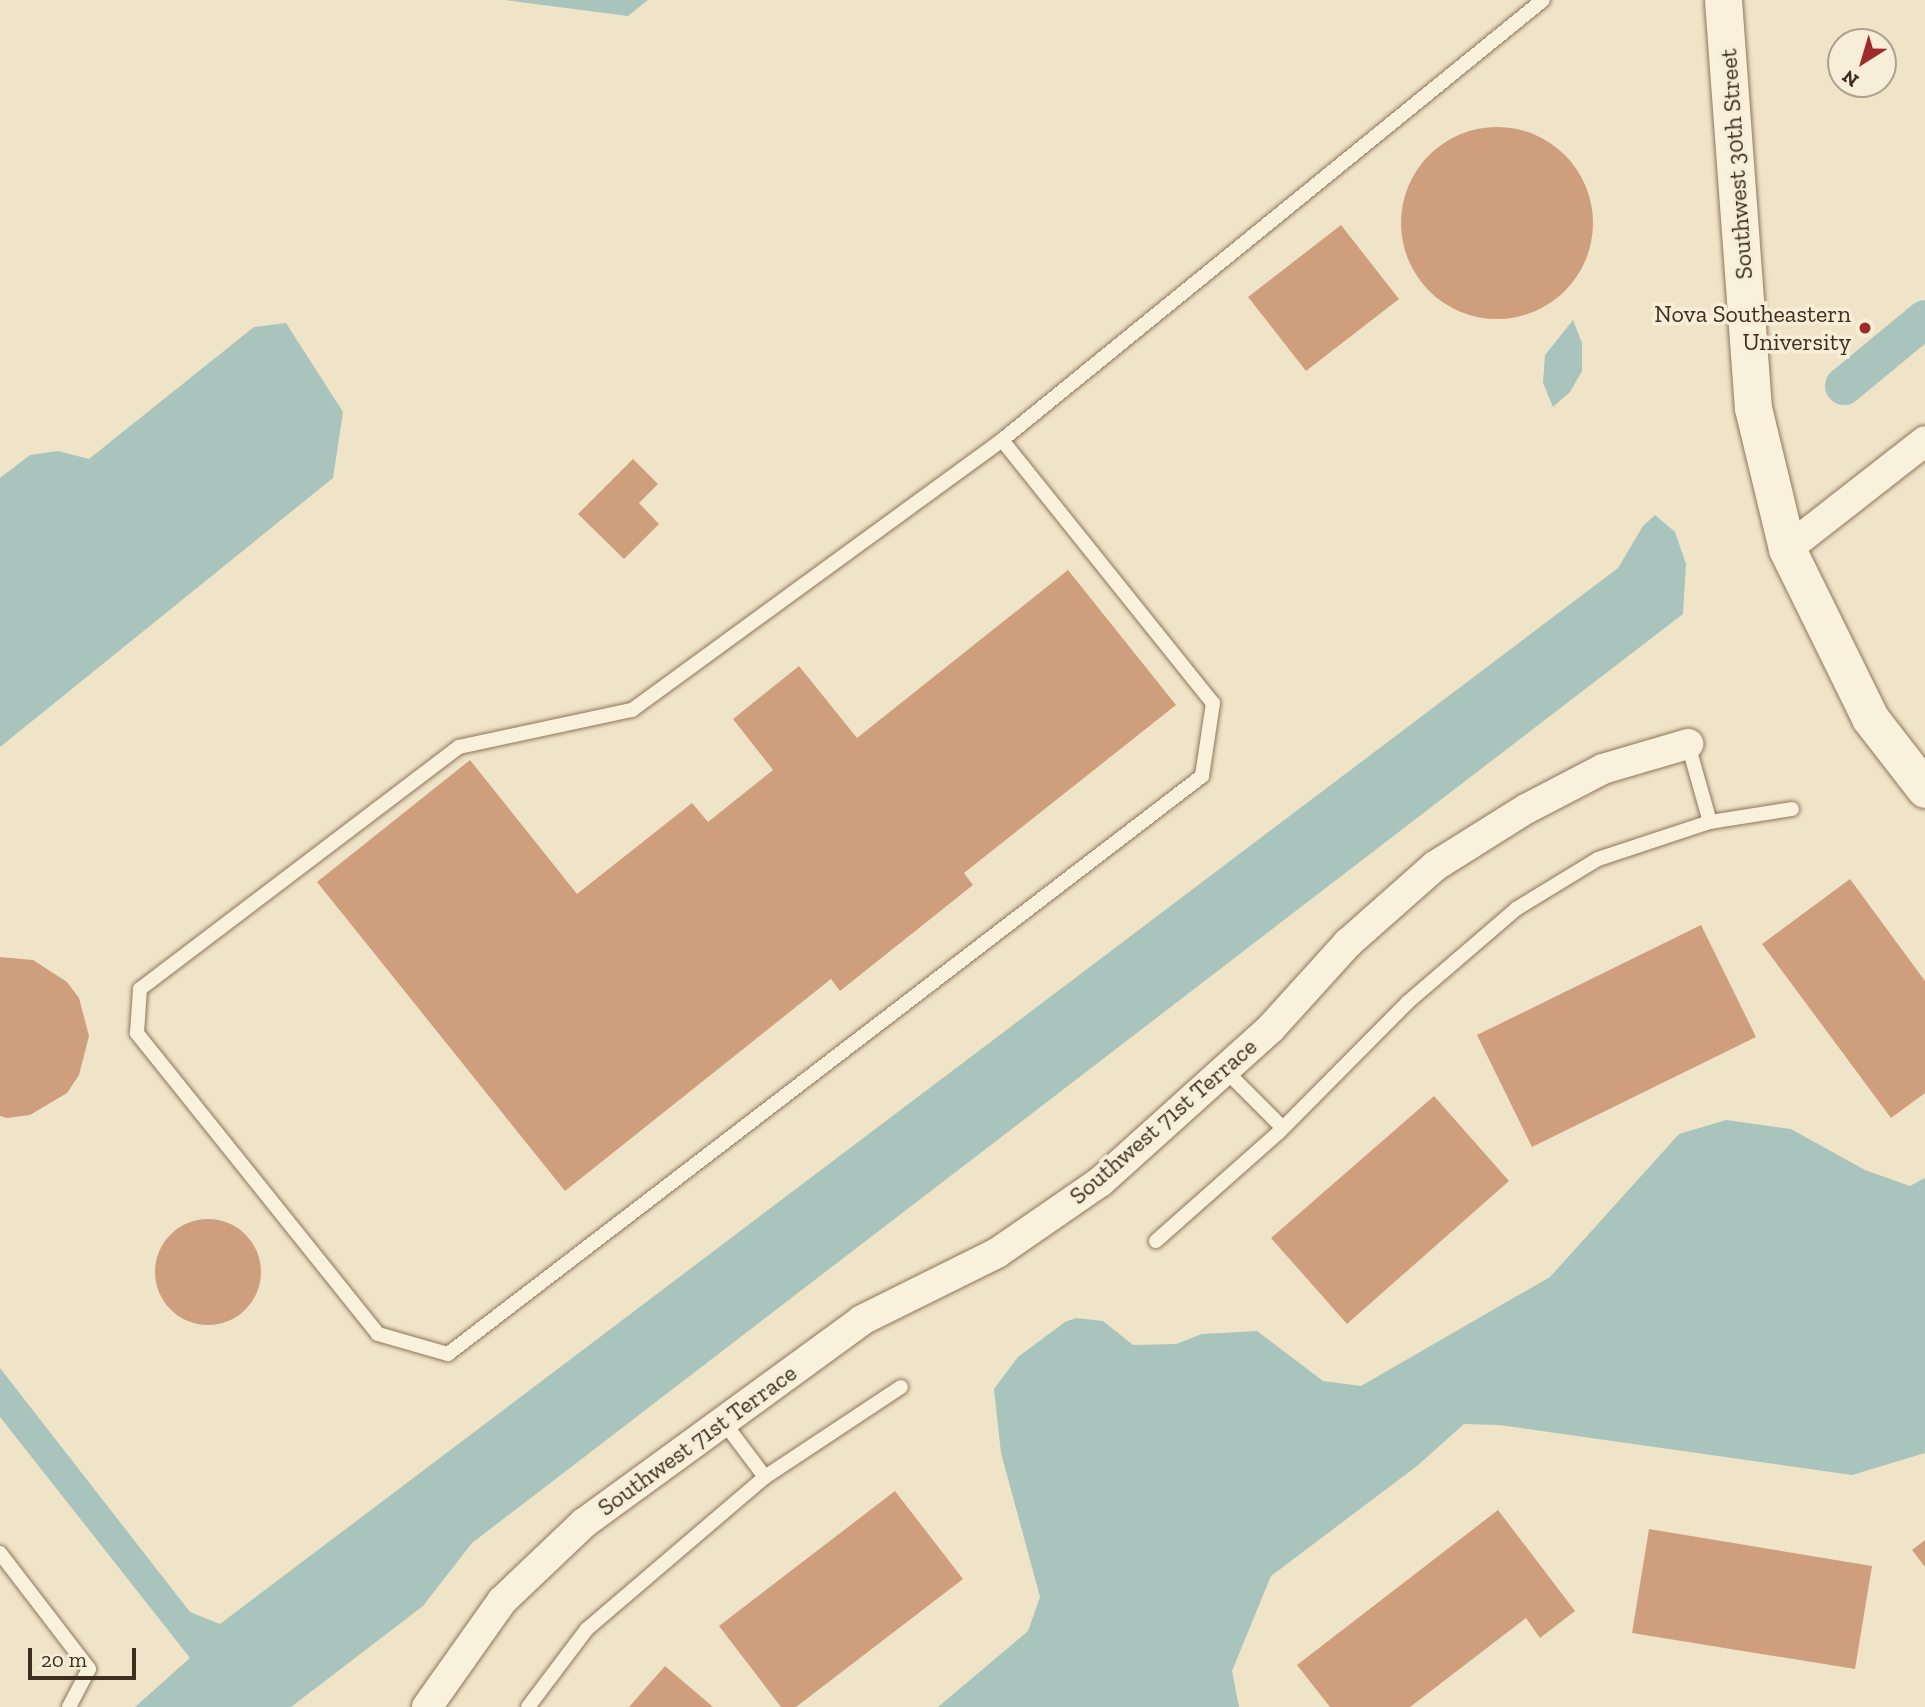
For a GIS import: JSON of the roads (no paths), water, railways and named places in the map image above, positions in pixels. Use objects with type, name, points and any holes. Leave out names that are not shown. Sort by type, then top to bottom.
[{"type":"street","name":"Southwest 30th Street","points":[[1723,0],[1753,408],[1787,549],[1870,718],[1925,789]]},
{"type":"street","points":[[1787,549],[1925,441]]},
{"type":"street","name":"Southwest 71st Terrace","points":[[428,1707],[502,1601],[584,1523],[862,1320],[997,1253],[1077,1198],[1271,1028],[1348,943],[1435,866],[1526,809],[1602,769],[1688,744]]},
{"type":"lane","points":[[1002,440],[1213,703],[1202,776],[449,1354],[378,1334],[137,1033],[140,989],[459,747],[632,710],[1002,440],[1543,0]]},
{"type":"lane","points":[[1688,744],[1710,822]]},
{"type":"lane","points":[[1156,1241],[1283,1128],[1408,1002],[1516,909],[1598,859],[1710,822],[1793,809]]},
{"type":"lane","points":[[1224,1069],[1283,1128]]},
{"type":"lane","points":[[528,1707],[587,1629],[765,1478],[901,1387]]},
{"type":"lane","points":[[722,1420],[765,1478]]},
{"type":"lane","points":[[0,1553],[89,1669],[69,1707]]},
{"type":"water","points":[[505,0],[648,0],[628,16]]},
{"type":"water","points":[[1573,320],[1582,343],[1582,371],[1570,392],[1553,407],[1543,383],[1545,355]]},
{"type":"water","points":[[286,323],[343,412],[333,478],[0,747],[0,478],[30,455],[58,451],[89,459],[254,327]]},
{"type":"water","points":[[1655,515],[1675,532],[1686,564],[1683,614],[472,1543],[423,1606],[291,1707],[135,1707],[190,1658],[0,1417],[0,1368],[190,1612],[220,1624],[1618,568],[1643,526]]},
{"type":"water","points":[[1726,1120],[1791,1129],[1865,1170],[1910,1186],[1925,1178],[1925,1453],[1852,1475],[1499,1425],[1464,1424],[1417,1466],[1271,1576],[1232,1671],[1239,1707],[938,1707],[1028,1631],[1040,1597],[1001,1453],[994,1389],[1018,1357],[1065,1322],[1076,1318],[1103,1321],[1133,1345],[1176,1344],[1202,1334],[1257,1331],[1323,1381],[1361,1386],[1550,1277],[1679,1134]]},
{"type":"waterway","points":[[1844,386],[1925,319]]},
{"type":"place","name":"Nova Southeastern University","points":[[1865,328]]}]
